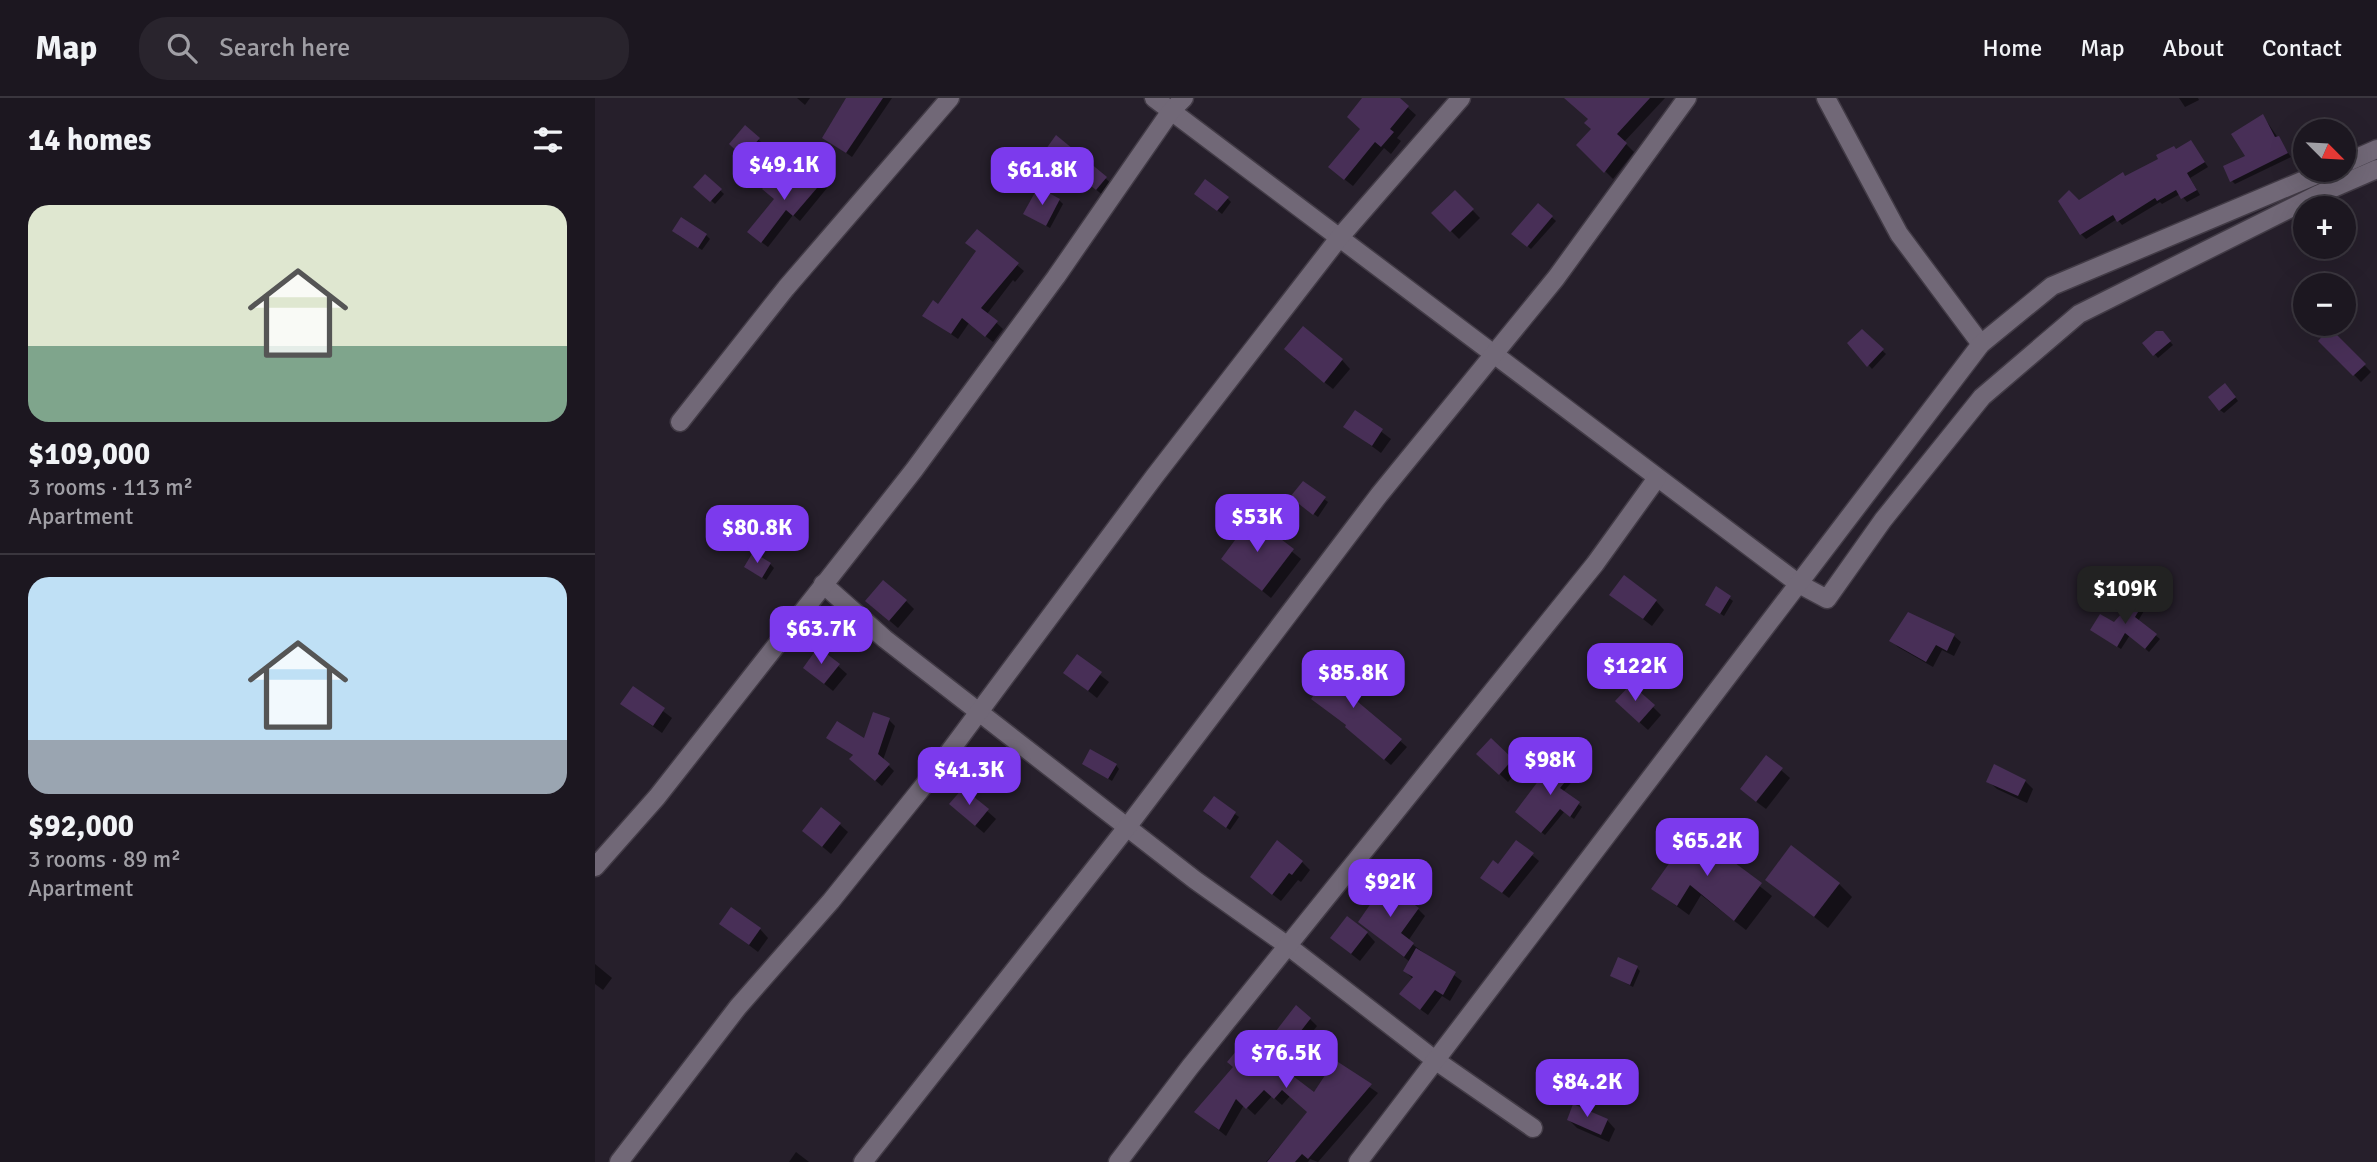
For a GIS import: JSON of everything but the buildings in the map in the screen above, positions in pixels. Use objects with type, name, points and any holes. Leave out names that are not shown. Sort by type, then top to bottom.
[{"type":"street","points":[[680,422],[786,288],[950,98]]},
{"type":"street","points":[[1154,98],[1798,584],[1827,599],[1883,520],[1982,397],[2079,314],[2317,195],[2377,169]]},
{"type":"street","points":[[595,867],[657,797],[984,378],[1171,111],[1184,98]]},
{"type":"street","points":[[619,1162],[738,1007],[831,901],[979,714],[1154,477],[1339,238],[1461,98]]},
{"type":"street","points":[[863,1162],[1128,826],[1379,495],[1495,355],[1602,218],[1647,149],[1687,98]]},
{"type":"street","points":[[1826,98],[1899,234],[1981,344]]},
{"type":"street","points":[[2356,158],[2377,149]]},
{"type":"street","points":[[1358,1162],[1981,344],[2052,286],[2300,182]]},
{"type":"street","points":[[1118,1162],[1595,564],[1657,478]]},
{"type":"street","points":[[823,584],[885,639],[979,714],[1195,880],[1289,946],[1435,1060],[1533,1128]]}]
